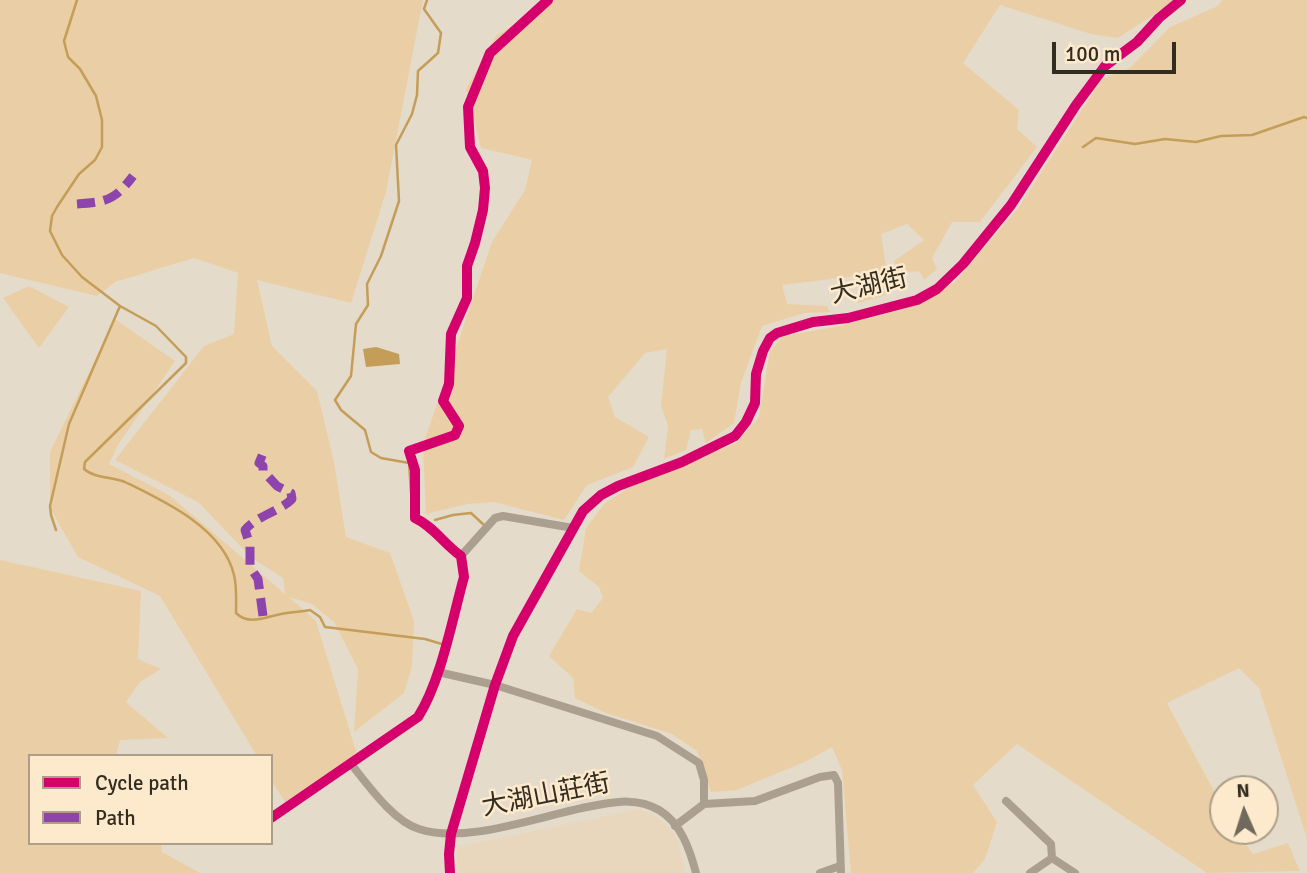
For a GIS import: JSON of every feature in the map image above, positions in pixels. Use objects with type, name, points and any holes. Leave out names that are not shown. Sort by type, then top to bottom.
[{"type":"street","points":[[273,817],[418,717],[427,703],[438,673],[464,577],[461,556],[447,546],[428,524],[415,517],[415,470],[409,451],[455,435],[459,426],[443,401],[449,384],[451,334],[467,298],[467,266],[483,210],[485,188],[483,171],[470,147],[468,107],[490,53],[548,0]]},
{"type":"street","name":"大湖街","points":[[450,873],[451,834],[495,685],[513,636],[583,511],[601,495],[618,486],[682,462],[735,436],[746,422],[755,403],[756,374],[763,351],[770,338],[777,333],[813,322],[848,318],[917,300],[937,289],[963,264],[1011,205],[1076,105],[1105,66],[1137,42],[1159,18],[1181,0]]},
{"type":"street","points":[[461,556],[495,517],[503,516],[573,528]]},
{"type":"street","points":[[438,673],[495,685],[657,736],[699,763],[704,779],[704,804]]},
{"type":"street","name":"大湖山莊街","points":[[351,764],[402,821],[417,829],[434,833],[482,831],[587,807],[632,801],[660,811],[675,826],[685,839],[696,873]]},
{"type":"street","points":[[675,826],[704,804],[755,801],[820,777],[834,775],[838,783],[841,869],[820,873]]},
{"type":"street","points":[[1006,801],[1051,844],[1052,858]]},
{"type":"street","points":[[1030,873],[1052,858]]},
{"type":"street","points":[[1052,858],[1075,873]]},
{"type":"shaded area","points":[[0,0],[423,0],[386,192],[351,303],[257,280],[272,346],[317,391],[334,462],[346,537],[390,553],[414,621],[412,666],[404,693],[354,732],[358,669],[334,622],[312,604],[289,597],[316,621],[356,751],[351,764],[285,802],[273,783],[273,754],[256,754],[160,596],[78,557],[50,508],[50,452],[115,319],[175,361],[118,445],[109,464],[169,495],[285,594],[283,578],[252,558],[198,502],[115,460],[204,346],[234,334],[238,273],[194,258],[115,282],[97,296],[0,273]]},
{"type":"shaded area","points":[[553,0],[1172,0],[1170,4],[1118,38],[1091,34],[1000,5],[963,63],[1019,110],[1017,129],[1037,147],[980,222],[952,222],[932,258],[937,269],[924,280],[919,271],[898,273],[894,261],[924,240],[907,224],[881,234],[886,266],[880,274],[881,290],[893,293],[858,303],[865,275],[782,285],[787,304],[827,306],[830,312],[804,313],[762,326],[741,383],[734,423],[706,443],[702,429],[691,430],[686,450],[664,459],[668,426],[661,406],[667,349],[645,353],[608,397],[615,417],[649,437],[633,467],[587,485],[564,520],[494,502],[467,504],[426,514],[423,445],[492,242],[525,190],[532,160],[481,148],[466,89],[496,36]]},
{"type":"shaded area","points":[[1222,0],[1307,0],[1307,839],[1259,688],[1239,668],[1167,703],[1209,782],[1209,845],[1246,845],[1253,854],[1288,843],[1300,871],[1207,873],[1017,744],[973,785],[997,822],[985,859],[973,873],[851,873],[842,770],[832,747],[807,761],[737,790],[711,792],[697,751],[672,734],[606,713],[575,698],[573,678],[549,656],[577,609],[591,613],[603,598],[599,587],[579,571],[586,528],[605,503],[635,484],[736,443],[759,417],[770,351],[783,336],[835,327],[904,309],[955,282],[1018,208],[1102,79],[1130,68],[1170,27],[1218,6]]},
{"type":"shaded area","points":[[29,286],[69,307],[39,348],[3,298]]},
{"type":"shaded area","points":[[376,347],[399,354],[400,364],[366,367],[363,349]]},
{"type":"shaded area","points":[[0,560],[141,591],[138,659],[161,669],[140,682],[126,702],[168,738],[120,740],[116,754],[28,754],[28,845],[161,845],[162,852],[200,873],[0,873]]},
{"type":"shaded area","points":[[640,809],[659,818],[672,831],[678,842],[685,873],[459,873],[456,847]]},
{"type":"waterway","points":[[77,0],[64,41],[68,57],[80,69],[96,96],[102,120],[102,147],[95,160],[79,174],[57,207],[52,216],[50,231],[62,255],[82,277],[120,306],[156,326],[186,357],[186,363],[85,462],[84,469],[125,482],[174,507],[205,530],[228,558],[235,580],[236,613],[241,617],[252,620],[310,610],[320,617],[325,627],[425,639],[445,645]]},
{"type":"waterway","points":[[411,493],[409,463],[381,458],[371,452],[365,430],[341,410],[335,400],[351,376],[356,324],[368,305],[367,284],[381,256],[399,201],[396,145],[412,114],[417,95],[418,71],[438,53],[441,33],[424,9],[427,0]]},
{"type":"waterway","points":[[1083,147],[1096,138],[1135,144],[1165,139],[1196,142],[1221,136],[1252,135],[1307,118]]},
{"type":"waterway","points":[[56,530],[50,506],[69,424],[120,306]]},
{"type":"waterway","points":[[435,520],[471,513],[484,525]]},
{"type":"marked path","points":[[77,204],[110,198],[133,176]]},
{"type":"marked path","points":[[263,616],[258,579],[250,567],[250,545],[245,530],[292,499],[291,493],[277,486],[263,471],[263,466],[259,463],[264,451]]},
{"type":"cycle path","points":[[273,817],[418,717],[433,686],[464,577],[461,556],[428,526],[415,518],[415,470],[409,451],[455,435],[459,426],[443,401],[449,384],[451,334],[467,298],[467,266],[483,210],[485,188],[483,171],[470,147],[468,107],[490,53],[548,0]]},
{"type":"cycle path","points":[[450,873],[451,834],[495,685],[513,636],[583,511],[601,495],[618,486],[682,462],[735,436],[746,422],[755,403],[756,374],[763,351],[770,338],[777,333],[813,322],[848,318],[917,300],[937,289],[963,264],[1011,205],[1076,105],[1105,66],[1137,42],[1159,18],[1181,0]]}]
